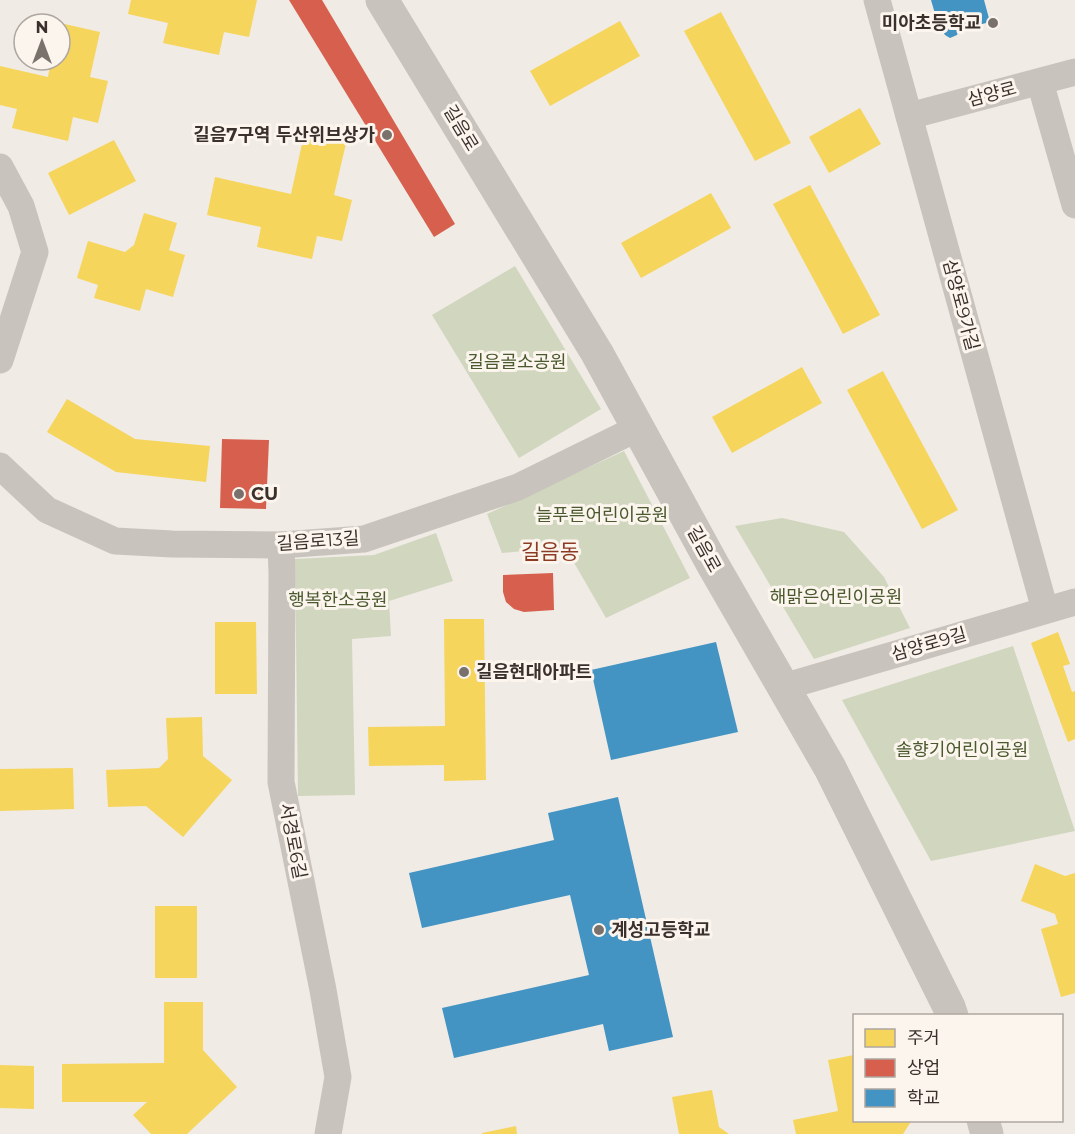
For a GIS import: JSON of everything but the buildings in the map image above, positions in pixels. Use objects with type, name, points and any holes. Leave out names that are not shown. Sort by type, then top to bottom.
[{"type":"street","name":"길음로","points":[[382,0],[597,352],[713,565],[830,768],[951,1014]]},
{"type":"street","name":"삼양로9가길","points":[[877,0],[1045,610]]},
{"type":"street","name":"삼양로","points":[[909,116],[1075,72]]},
{"type":"street","points":[[1040,81],[1075,205]]},
{"type":"street","points":[[0,167],[21,206],[35,252],[0,360]]},
{"type":"street","name":"길음로13길","points":[[0,466],[47,510],[115,541],[281,545],[364,539],[518,487],[638,428]]},
{"type":"street","name":"서경로6길","points":[[281,545],[282,782],[338,1077],[328,1134]]},
{"type":"street","name":"삼양로9길","points":[[783,687],[1075,602]]},
{"type":"green space","name":"길음골소공원","points":[[515,266],[601,409],[519,458],[432,315]]},
{"type":"green space","name":"늘푸른어린이공원","points":[[624,451],[690,578],[606,618],[565,547],[502,553],[487,514]]},
{"type":"green space","name":"해맑은어린이공원","points":[[782,518],[844,532],[884,577],[910,628],[814,659],[735,526]]},
{"type":"green space","name":"행복한소공원","points":[[436,533],[453,581],[389,601],[391,636],[352,639],[355,795],[298,796],[295,559],[374,555]]},
{"type":"green space","name":"솔향기어린이공원","points":[[1013,646],[1075,831],[931,861],[842,700]]},
{"type":"place","name":"미아초등학교","points":[[993,23]]},
{"type":"place","name":"길음7구역 두산위브상가","points":[[387,135]]},
{"type":"place","name":"CU","points":[[239,494]]},
{"type":"place","name":"길음현대아파트","points":[[464,672]]},
{"type":"place","name":"계성고등학교","points":[[599,930]]},
{"type":"district","name":"길음동","points":[[550,551]]}]
